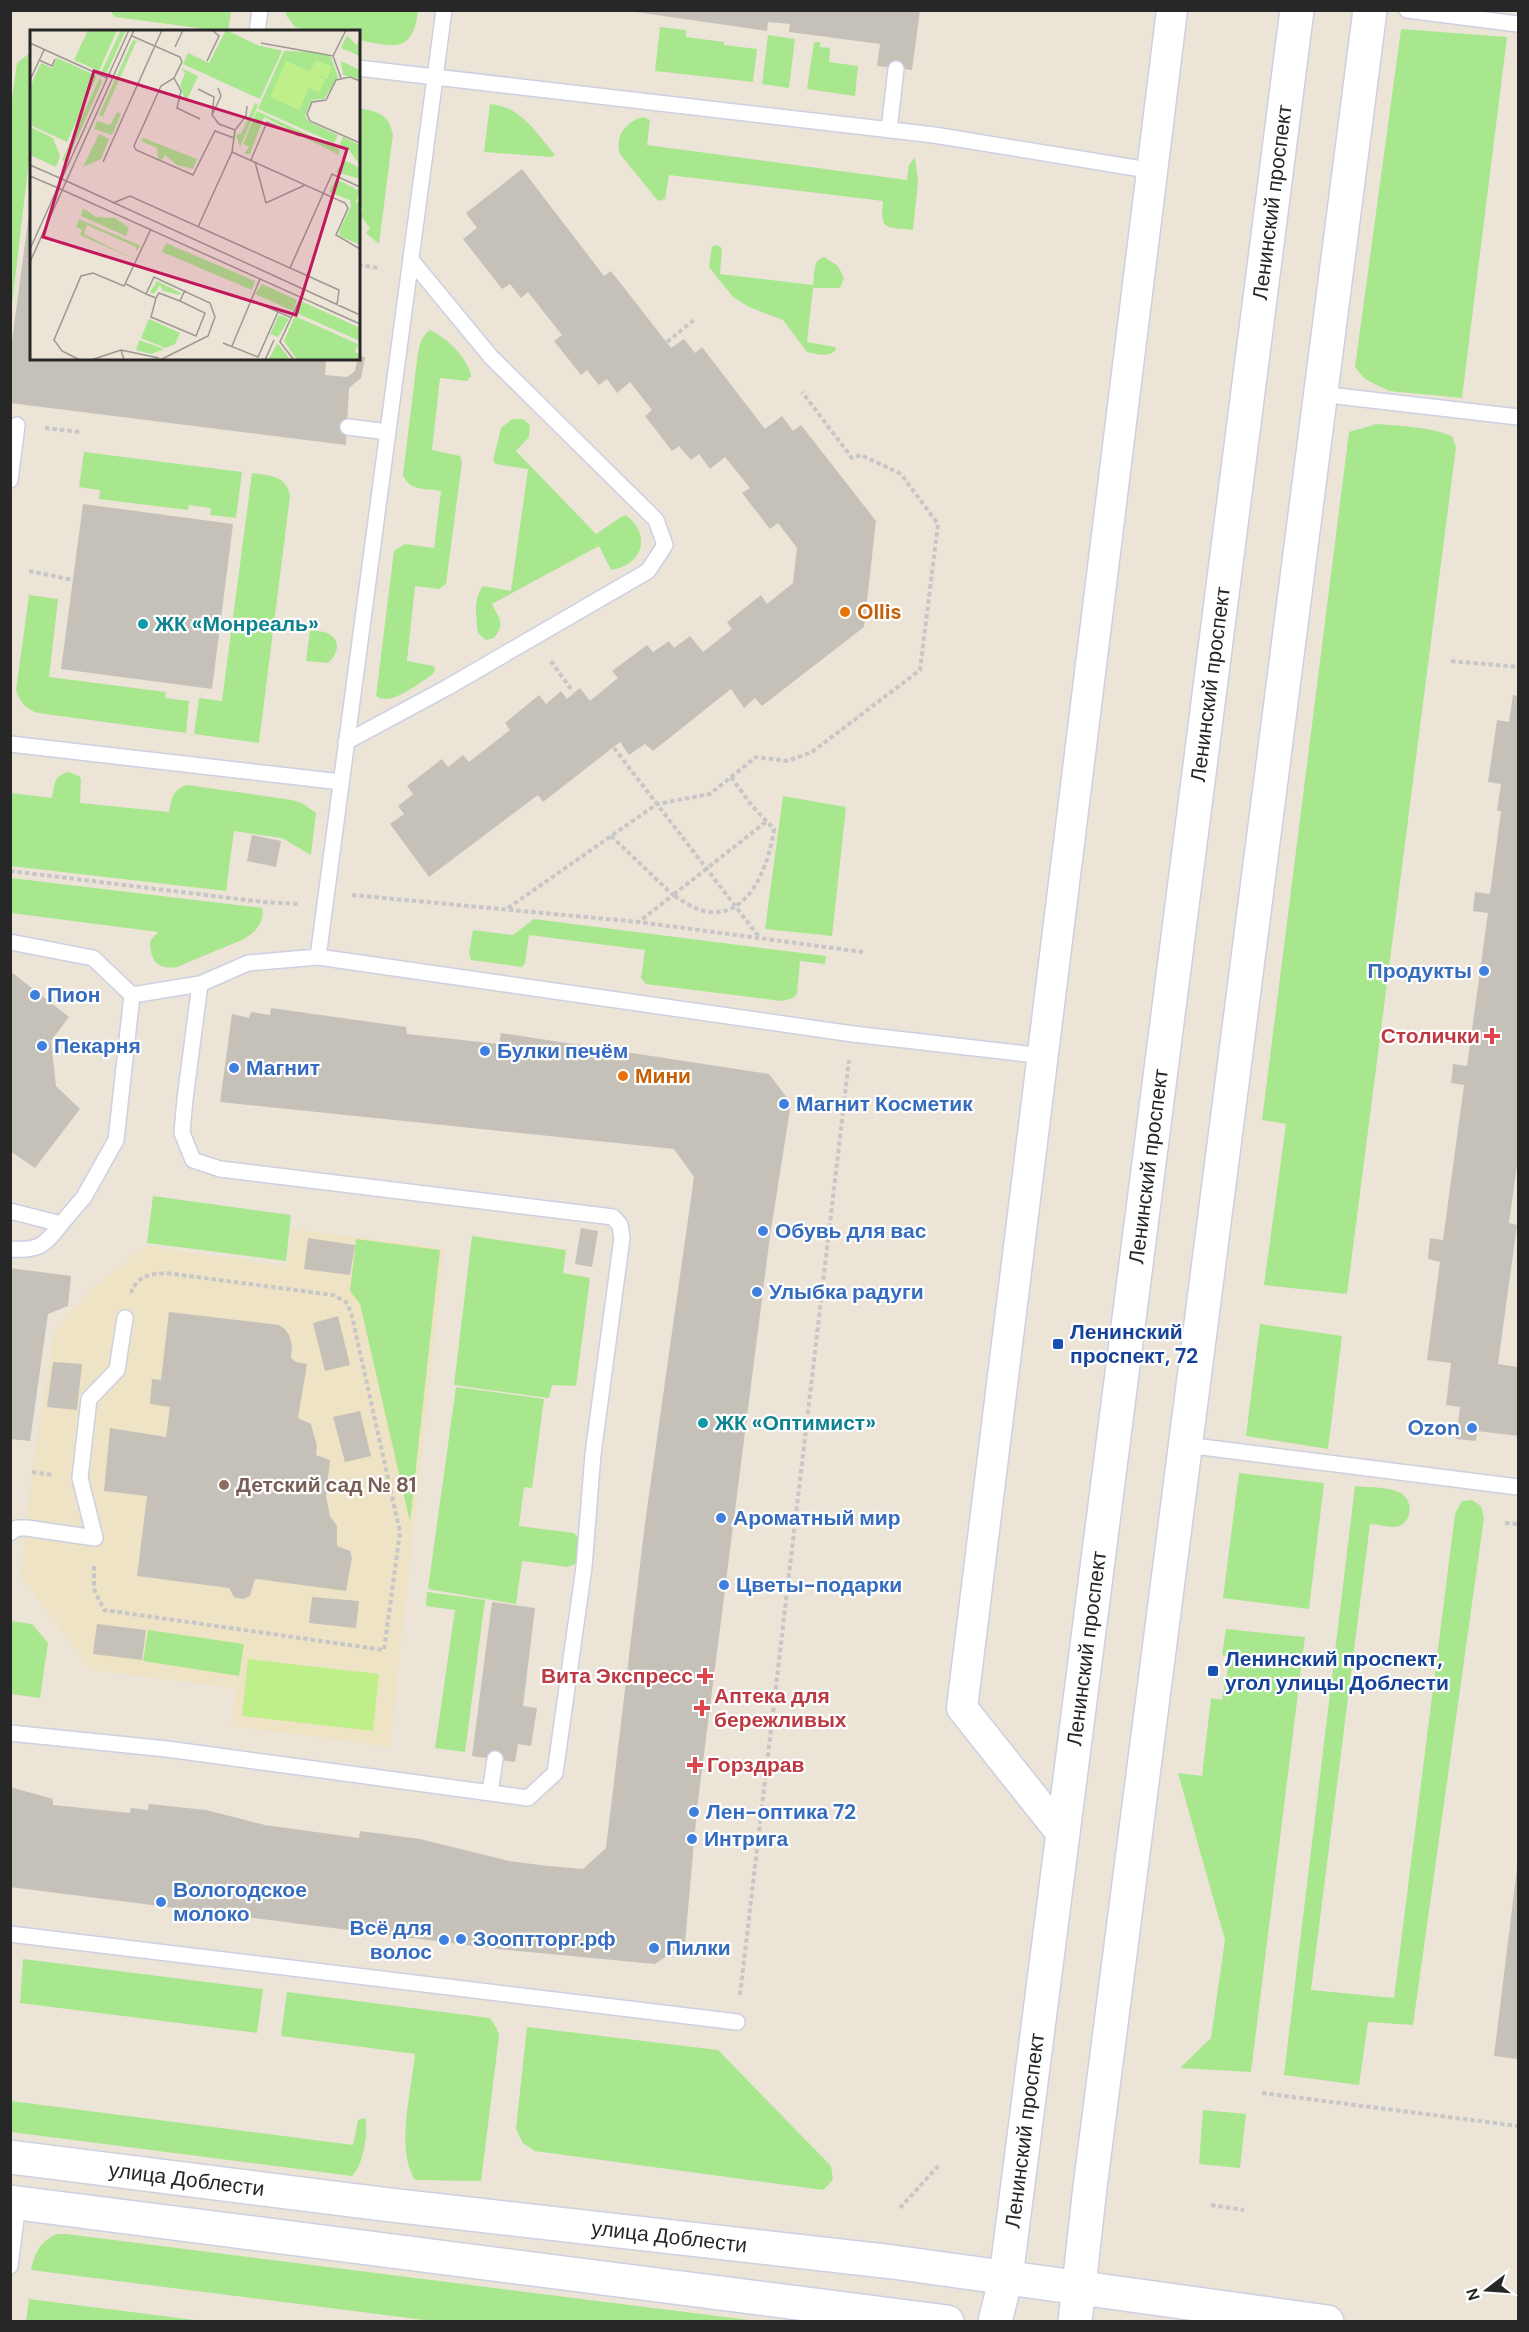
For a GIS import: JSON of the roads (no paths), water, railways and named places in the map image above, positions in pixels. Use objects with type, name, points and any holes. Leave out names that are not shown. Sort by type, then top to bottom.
[{"type":"main road","name":"Ленинский проспект","points":[[995,2322],[1006,2277],[1297,10]]},
{"type":"main road","points":[[1075,2322],[1077,2288],[1370,10]]},
{"type":"main road","name":"улица Доблести","points":[[10,2157],[405,2207],[882,2260],[1327,2322]]},
{"type":"main road","points":[[14,2202],[947,2322]]},
{"type":"street","points":[[1063,1835],[962,1708],[1154,171],[1172,10]]},
{"type":"lane","points":[[257,30],[260,10]]},
{"type":"lane","points":[[318,957],[444,10]]},
{"type":"lane","points":[[1407,10],[1518,24]]},
{"type":"lane","points":[[360,68],[934,135],[1154,171]]},
{"type":"lane","points":[[889,130],[896,69]]},
{"type":"lane","points":[[346,742],[648,571],[665,544],[656,520],[491,357],[411,260]]},
{"type":"lane","points":[[1320,394],[1518,417]]},
{"type":"lane","points":[[10,480],[17,425]]},
{"type":"lane","points":[[348,427],[388,432]]},
{"type":"lane","points":[[10,744],[341,782]]},
{"type":"lane","points":[[10,942],[93,958],[132,995]]},
{"type":"lane","points":[[132,995],[200,984],[248,963],[318,957],[853,1034],[1044,1056]]},
{"type":"lane","points":[[10,1733],[167,1749],[528,1798],[555,1773],[584,1567],[593,1454],[622,1238],[620,1226],[613,1217],[220,1169],[193,1160],[182,1134],[200,984]]},
{"type":"lane","points":[[10,1249],[26,1250],[46,1244],[84,1197],[117,1140],[132,995]]},
{"type":"lane","points":[[10,1211],[61,1224]]},
{"type":"lane","points":[[10,1533],[17,1528],[27,1528],[95,1538],[80,1478],[89,1399],[117,1370],[125,1318]]},
{"type":"lane","points":[[1186,1444],[1518,1487]]},
{"type":"lane","points":[[490,1793],[495,1759]]},
{"type":"lane","points":[[10,1934],[737,2022]]},
{"type":"lane","points":[[10,2266],[14,2202]]},
{"type":"place","name":"Ollis","points":[[845,612]]},
{"type":"place","name":"ЖК «Монреаль»","points":[[143,624]]},
{"type":"place","name":"Продукты","points":[[1484,971]]},
{"type":"place","name":"Пион","points":[[35,995]]},
{"type":"place","name":"Столички","points":[[1492,1036]]},
{"type":"place","name":"Пекарня","points":[[42,1046]]},
{"type":"place","name":"Булки печём","points":[[485,1051]]},
{"type":"place","name":"Магнит","points":[[234,1068]]},
{"type":"place","name":"Мини","points":[[623,1076]]},
{"type":"place","name":"Магнит Косметик","points":[[784,1104]]},
{"type":"place","name":"Обувь для вас","points":[[763,1231]]},
{"type":"place","name":"Улыбка радуги","points":[[757,1292]]},
{"type":"place","name":"Ленинский проспект, 72","points":[[1058,1344]]},
{"type":"place","name":"ЖК «Оптимист»","points":[[703,1423]]},
{"type":"place","name":"Ozon","points":[[1472,1428]]},
{"type":"place","name":"Детский сад № 81","points":[[224,1485]]},
{"type":"place","name":"Ароматный мир","points":[[721,1518]]},
{"type":"place","name":"Цветы-подарки","points":[[724,1585]]},
{"type":"place","name":"Ленинский проспект, угол улицы Доблести","points":[[1213,1671]]},
{"type":"place","name":"Вита Экспресс","points":[[705,1676]]},
{"type":"place","name":"Аптека для бережливых","points":[[702,1708]]},
{"type":"place","name":"Горздрав","points":[[695,1765]]},
{"type":"place","name":"Лен-оптика 72","points":[[694,1812]]},
{"type":"place","name":"Интрига","points":[[692,1839]]},
{"type":"place","name":"Вологодское молоко","points":[[161,1902]]},
{"type":"place","name":"Зооптторг.рф","points":[[461,1939]]},
{"type":"place","name":"Всё для волос","points":[[444,1940]]},
{"type":"place","name":"Пилки","points":[[654,1948]]}]
